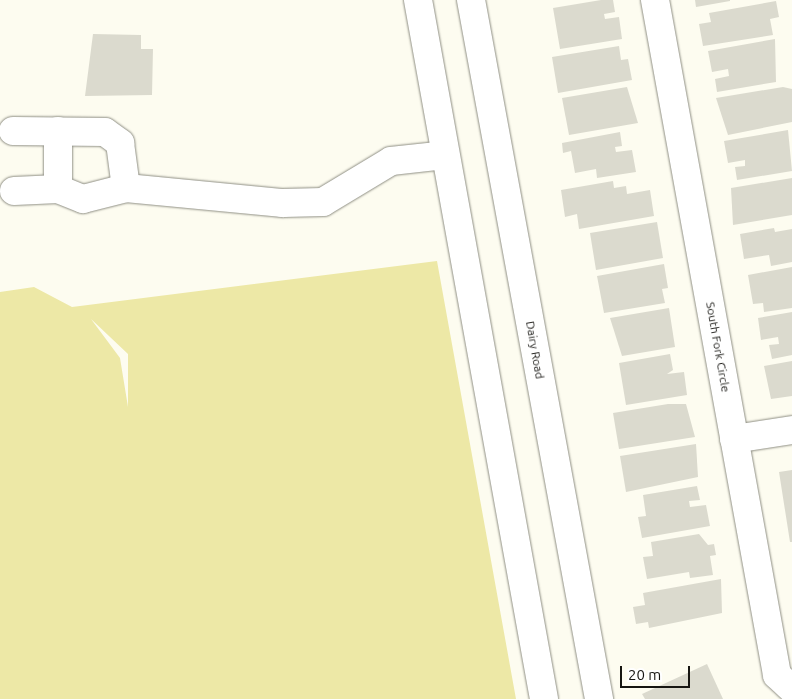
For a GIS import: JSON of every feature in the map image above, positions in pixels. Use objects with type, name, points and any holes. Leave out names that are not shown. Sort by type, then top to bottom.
[{"type":"street","points":[[418,0],[544,699]]},
{"type":"street","name":"Dairy Road","points":[[471,0],[599,699]]},
{"type":"street","name":"South Fork Circle","points":[[654,0],[777,675],[792,689]]},
{"type":"street","points":[[13,131],[105,132],[120,142],[126,188]]},
{"type":"street","points":[[58,131],[58,189]]},
{"type":"street","points":[[14,191],[58,189],[83,199],[126,188],[274,203],[323,202],[391,161],[446,154]]},
{"type":"street","points":[[734,439],[792,430]]},
{"type":"shaded area","points":[[437,261],[516,699],[0,699],[0,292],[34,287],[72,307]],"holes":[[[91,319],[128,354],[128,407],[120,358]]]},
{"type":"building","points":[[601,0],[613,0],[615,12],[604,14],[605,19],[619,17],[622,39],[560,49],[553,8]]},
{"type":"building","points":[[695,0],[730,0],[730,1],[696,7]]},
{"type":"building","points":[[776,1],[779,17],[770,19],[773,35],[703,46],[699,24],[711,22],[709,13]]},
{"type":"building","points":[[93,34],[141,35],[141,49],[153,49],[152,95],[85,96]]},
{"type":"building","points":[[775,39],[776,82],[717,92],[715,79],[729,76],[728,69],[712,72],[708,51]]},
{"type":"building","points":[[619,46],[621,60],[628,59],[632,80],[558,93],[552,57]]},
{"type":"building","points":[[627,87],[638,123],[569,135],[562,98]]},
{"type":"building","points":[[783,87],[792,89],[792,122],[728,135],[716,98]]},
{"type":"building","points":[[788,130],[792,171],[737,180],[735,167],[745,166],[745,160],[728,163],[724,141]]},
{"type":"building","points":[[620,132],[622,146],[615,147],[616,152],[632,150],[636,172],[597,178],[596,169],[575,173],[571,151],[563,153],[562,143]]},
{"type":"building","points":[[792,178],[792,215],[733,225],[731,188]]},
{"type":"building","points":[[613,181],[614,188],[626,186],[627,194],[650,190],[654,216],[579,229],[577,214],[565,217],[561,190]]},
{"type":"building","points":[[657,222],[663,258],[596,270],[590,233]]},
{"type":"building","points":[[774,228],[775,232],[792,229],[792,262],[771,266],[769,255],[744,259],[740,234]]},
{"type":"building","points":[[664,264],[668,288],[662,289],[665,303],[604,313],[597,276]]},
{"type":"building","points":[[792,267],[792,308],[764,312],[763,303],[753,304],[748,275]]},
{"type":"building","points":[[669,308],[675,347],[622,356],[610,318]]},
{"type":"building","points":[[792,312],[792,355],[772,359],[769,345],[779,344],[778,337],[761,340],[758,318]]},
{"type":"building","points":[[670,354],[673,370],[667,374],[684,372],[687,395],[626,405],[619,363]]},
{"type":"building","points":[[792,361],[792,396],[771,399],[764,366]]},
{"type":"building","points":[[668,404],[686,404],[695,437],[619,449],[613,413]]},
{"type":"building","points":[[696,444],[698,477],[626,492],[620,456]]},
{"type":"building","points":[[792,470],[792,542],[790,542],[779,472]]},
{"type":"building","points":[[697,486],[700,500],[689,501],[690,507],[706,505],[710,526],[642,538],[638,517],[646,516],[643,495]]},
{"type":"building","points":[[699,534],[708,545],[714,544],[716,555],[710,556],[713,575],[690,578],[689,572],[647,579],[643,557],[653,556],[651,542]]},
{"type":"building","points":[[721,579],[722,613],[649,628],[648,622],[636,624],[633,607],[645,605],[643,593]]},
{"type":"building","points":[[707,664],[723,699],[645,699],[642,694]]}]
